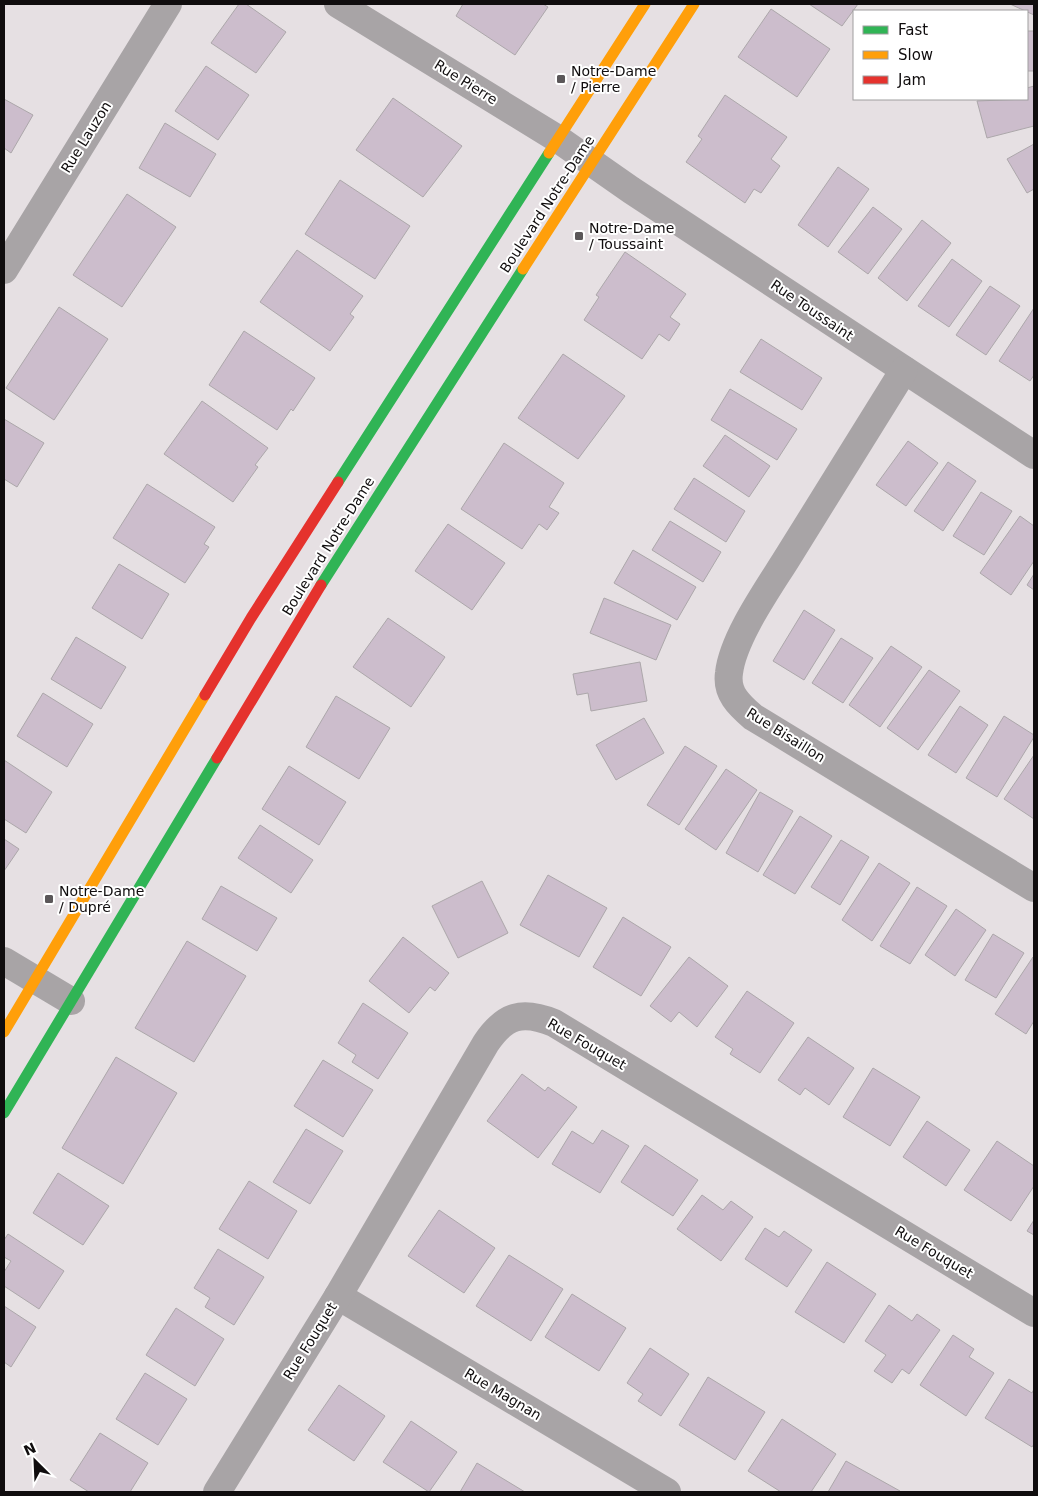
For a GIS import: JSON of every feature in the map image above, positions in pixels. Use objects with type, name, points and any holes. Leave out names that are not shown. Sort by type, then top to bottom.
[{"type":"street","name":"Rue Lauzon","points":[[4,270],[13,235],[168,4]]},
{"type":"street","name":"Rue Pierre","points":[[338,4],[592,161]]},
{"type":"street","name":"Boulevard Notre-Dame","points":[[4,1032],[251,618],[645,4]]},
{"type":"street","name":"Boulevard Notre-Dame","points":[[4,1114],[326,576],[694,4]]},
{"type":"street","name":"Rue Toussaint","points":[[592,161],[1034,455]]},
{"type":"street","name":"Rue Bisaillon","points":[[904,370],[757,607],[733,657],[729,673],[729,690],[739,705],[753,717],[1034,888]]},
{"type":"street","points":[[4,961],[71,1001]]},
{"type":"street","name":"Rue Fouquet","points":[[217,1492],[338,1296],[486,1043],[503,1023],[524,1016],[542,1018],[554,1023],[1034,1313]]},
{"type":"street","name":"Rue Magnan","points":[[338,1296],[667,1492]]},
{"type":"building","points":[[239,4],[246,4],[286,32],[256,73],[211,43]]},
{"type":"building","points":[[463,4],[543,4],[548,7],[515,55],[456,16]]},
{"type":"building","points":[[809,4],[858,4],[842,26]]},
{"type":"building","points":[[1010,4],[1034,4],[1034,15],[1028,12],[1028,10],[1023,10]]},
{"type":"building","points":[[771,9],[830,49],[797,97],[738,57]]},
{"type":"building","points":[[1028,31],[1034,31],[1034,71],[1028,71]]},
{"type":"building","points":[[206,66],[249,95],[218,140],[175,111]]},
{"type":"building","points":[[1034,86],[1034,126],[987,138],[977,101],[1028,100],[1028,88]]},
{"type":"building","points":[[725,95],[787,137],[771,159],[780,166],[761,193],[754,189],[745,203],[686,162],[702,139],[698,136]]},
{"type":"building","points":[[393,98],[462,146],[423,197],[356,150]]},
{"type":"building","points":[[4,99],[33,115],[11,153],[4,148]]},
{"type":"building","points":[[165,123],[216,154],[190,197],[139,168]]},
{"type":"building","points":[[1034,144],[1034,189],[1027,193],[1007,159]]},
{"type":"building","points":[[838,167],[869,189],[828,247],[798,225]]},
{"type":"building","points":[[340,180],[410,226],[375,279],[305,234]]},
{"type":"building","points":[[127,194],[176,227],[122,307],[73,275]]},
{"type":"building","points":[[873,207],[902,229],[868,274],[838,252]]},
{"type":"building","points":[[922,220],[951,243],[907,301],[878,278]]},
{"type":"building","points":[[297,250],[363,296],[350,314],[354,317],[330,351],[260,302]]},
{"type":"building","points":[[625,252],[686,294],[670,317],[680,324],[669,341],[659,334],[642,359],[584,320],[599,297],[596,295]]},
{"type":"building","points":[[952,259],[982,281],[949,327],[918,306]]},
{"type":"building","points":[[990,286],[1020,306],[986,355],[956,335]]},
{"type":"building","points":[[59,307],[108,339],[54,420],[6,388]]},
{"type":"building","points":[[1034,308],[1034,375],[1030,381],[999,361]]},
{"type":"building","points":[[244,331],[315,378],[293,411],[291,409],[277,430],[209,385]]},
{"type":"building","points":[[761,339],[822,378],[802,410],[740,372]]},
{"type":"building","points":[[563,354],[625,396],[578,459],[518,418]]},
{"type":"building","points":[[730,389],[797,429],[777,460],[711,420]]},
{"type":"building","points":[[202,401],[268,448],[255,465],[258,467],[233,502],[164,454]]},
{"type":"building","points":[[4,419],[44,443],[17,487],[4,479]]},
{"type":"building","points":[[725,435],[770,466],[749,497],[703,466]]},
{"type":"building","points":[[908,441],[938,463],[906,506],[876,485]]},
{"type":"building","points":[[504,443],[564,483],[549,507],[559,513],[547,530],[539,524],[522,549],[461,509]]},
{"type":"building","points":[[948,462],[976,481],[943,531],[914,511]]},
{"type":"building","points":[[694,478],[745,511],[726,542],[674,509]]},
{"type":"building","points":[[147,484],[215,527],[204,544],[209,547],[185,583],[113,538]]},
{"type":"building","points":[[981,492],[1012,511],[984,555],[953,536]]},
{"type":"building","points":[[1020,516],[1034,526],[1034,561],[1011,595],[980,573]]},
{"type":"building","points":[[670,521],[721,552],[703,582],[652,550]]},
{"type":"building","points":[[448,524],[505,563],[472,610],[415,571]]},
{"type":"building","points":[[633,550],[696,587],[677,620],[614,583]]},
{"type":"building","points":[[119,564],[169,594],[142,639],[92,608]]},
{"type":"building","points":[[1034,574],[1034,590],[1027,585]]},
{"type":"building","points":[[604,598],[671,625],[656,660],[590,633]]},
{"type":"building","points":[[804,610],[835,630],[804,680],[773,661]]},
{"type":"building","points":[[388,618],[445,657],[411,707],[353,667]]},
{"type":"building","points":[[76,637],[126,667],[101,709],[51,679]]},
{"type":"building","points":[[841,638],[873,658],[843,703],[812,683]]},
{"type":"building","points":[[891,646],[922,667],[880,727],[849,705]]},
{"type":"building","points":[[640,662],[647,701],[591,711],[588,693],[577,695],[573,674]]},
{"type":"building","points":[[929,670],[960,691],[918,750],[887,728]]},
{"type":"building","points":[[43,693],[93,724],[67,767],[17,736]]},
{"type":"building","points":[[336,696],[390,728],[359,779],[306,747]]},
{"type":"building","points":[[960,706],[988,725],[956,773],[928,755]]},
{"type":"building","points":[[1004,716],[1034,735],[1034,737],[997,797],[966,778]]},
{"type":"building","points":[[644,718],[664,753],[616,780],[596,745]]},
{"type":"building","points":[[685,746],[717,766],[679,825],[647,805]]},
{"type":"building","points":[[1034,755],[1034,819],[1004,799]]},
{"type":"building","points":[[4,760],[52,792],[26,833],[4,819]]},
{"type":"building","points":[[289,766],[346,802],[319,845],[262,809]]},
{"type":"building","points":[[726,769],[757,790],[716,850],[685,829]]},
{"type":"building","points":[[760,792],[793,811],[758,872],[726,853]]},
{"type":"building","points":[[800,816],[832,836],[795,894],[763,875]]},
{"type":"building","points":[[260,825],[313,860],[291,893],[238,858]]},
{"type":"building","points":[[4,839],[19,849],[4,871]]},
{"type":"building","points":[[841,840],[869,857],[840,905],[811,887]]},
{"type":"building","points":[[879,863],[910,883],[872,941],[842,920]]},
{"type":"building","points":[[548,875],[607,908],[579,957],[520,925]]},
{"type":"building","points":[[482,881],[508,933],[458,958],[432,906]]},
{"type":"building","points":[[221,886],[277,918],[257,951],[202,919]]},
{"type":"building","points":[[917,887],[947,906],[910,964],[880,946]]},
{"type":"building","points":[[956,909],[986,930],[955,976],[925,955]]},
{"type":"building","points":[[623,917],[671,947],[641,996],[593,967]]},
{"type":"building","points":[[993,934],[1024,953],[996,998],[965,980]]},
{"type":"building","points":[[403,937],[449,973],[435,991],[430,987],[409,1013],[369,981]]},
{"type":"building","points":[[187,941],[246,976],[194,1062],[135,1028]]},
{"type":"building","points":[[689,957],[728,986],[697,1027],[679,1012],[671,1022],[650,1006]]},
{"type":"building","points":[[1033,957],[1034,1021],[1026,1034],[995,1014]]},
{"type":"building","points":[[747,991],[794,1023],[760,1073],[730,1054],[733,1049],[715,1037]]},
{"type":"building","points":[[363,1003],[408,1033],[378,1079],[352,1062],[356,1055],[338,1043]]},
{"type":"building","points":[[808,1037],[854,1068],[829,1105],[805,1088],[800,1095],[778,1080]]},
{"type":"building","points":[[116,1057],[177,1093],[123,1184],[62,1148]]},
{"type":"building","points":[[323,1060],[373,1090],[343,1137],[294,1106]]},
{"type":"building","points":[[873,1068],[920,1097],[890,1146],[843,1117]]},
{"type":"building","points":[[522,1074],[545,1091],[548,1087],[577,1107],[538,1158],[487,1121]]},
{"type":"building","points":[[927,1121],[970,1150],[946,1186],[903,1157]]},
{"type":"building","points":[[306,1129],[343,1151],[310,1204],[273,1182]]},
{"type":"building","points":[[602,1130],[629,1146],[600,1193],[552,1164],[572,1131],[593,1144]]},
{"type":"building","points":[[997,1141],[1034,1166],[1034,1186],[1011,1221],[964,1190]]},
{"type":"building","points":[[645,1145],[698,1180],[673,1216],[621,1182]]},
{"type":"building","points":[[58,1173],[109,1206],[83,1245],[33,1213]]},
{"type":"building","points":[[249,1181],[297,1211],[268,1259],[219,1229]]},
{"type":"building","points":[[702,1195],[723,1210],[731,1201],[753,1217],[721,1261],[677,1229]]},
{"type":"building","points":[[439,1210],[495,1248],[464,1293],[408,1256]]},
{"type":"building","points":[[1034,1220],[1034,1235],[1027,1231]]},
{"type":"building","points":[[765,1228],[779,1237],[784,1231],[812,1250],[787,1287],[745,1259]]},
{"type":"building","points":[[8,1234],[64,1271],[39,1309],[4,1286],[4,1272],[11,1261],[4,1257],[4,1240]]},
{"type":"building","points":[[218,1249],[264,1277],[234,1325],[205,1307],[210,1298],[194,1288]]},
{"type":"building","points":[[509,1255],[563,1289],[531,1341],[476,1306]]},
{"type":"building","points":[[827,1262],[876,1294],[844,1343],[795,1312]]},
{"type":"building","points":[[572,1294],[626,1328],[599,1371],[545,1337]]},
{"type":"building","points":[[889,1305],[912,1321],[917,1314],[940,1330],[909,1374],[902,1369],[892,1383],[874,1371],[886,1355],[865,1341]]},
{"type":"building","points":[[4,1306],[36,1327],[11,1367],[4,1362]]},
{"type":"building","points":[[176,1308],[224,1339],[195,1386],[146,1355]]},
{"type":"building","points":[[953,1335],[974,1349],[969,1357],[994,1373],[966,1416],[920,1385]]},
{"type":"building","points":[[650,1348],[689,1374],[661,1416],[638,1401],[643,1394],[627,1383]]},
{"type":"building","points":[[145,1373],[187,1399],[158,1445],[116,1419]]},
{"type":"building","points":[[708,1377],[765,1412],[735,1460],[679,1425]]},
{"type":"building","points":[[1009,1379],[1032,1393],[1034,1389],[1034,1444],[1032,1447],[985,1418]]},
{"type":"building","points":[[339,1385],[385,1416],[354,1461],[308,1430]]},
{"type":"building","points":[[782,1419],[836,1454],[811,1492],[781,1492],[748,1471]]},
{"type":"building","points":[[411,1421],[457,1452],[429,1492],[383,1462]]},
{"type":"building","points":[[100,1433],[148,1463],[130,1492],[89,1492],[70,1480]]},
{"type":"building","points":[[846,1461],[900,1491],[828,1492]]},
{"type":"building","points":[[477,1463],[525,1492],[460,1492]]},
{"type":"traffic: fast","points":[[338,482],[549,153]]},
{"type":"traffic: fast","points":[[321,585],[523,269]]},
{"type":"traffic: fast","points":[[4,1113],[217,758]]},
{"type":"traffic: slow","points":[[549,153],[645,4]]},
{"type":"traffic: slow","points":[[523,269],[694,4]]},
{"type":"traffic: slow","points":[[4,1032],[205,695]]},
{"type":"traffic: jam","points":[[205,695],[251,618],[338,482]]},
{"type":"traffic: jam","points":[[217,758],[321,585]]},
{"type":"place","name":"Notre-Dame / Pierre","points":[[561,79]]},
{"type":"place","name":"Notre-Dame / Toussaint","points":[[579,236]]},
{"type":"place","name":"Notre-Dame / Dupré","points":[[49,899]]}]
